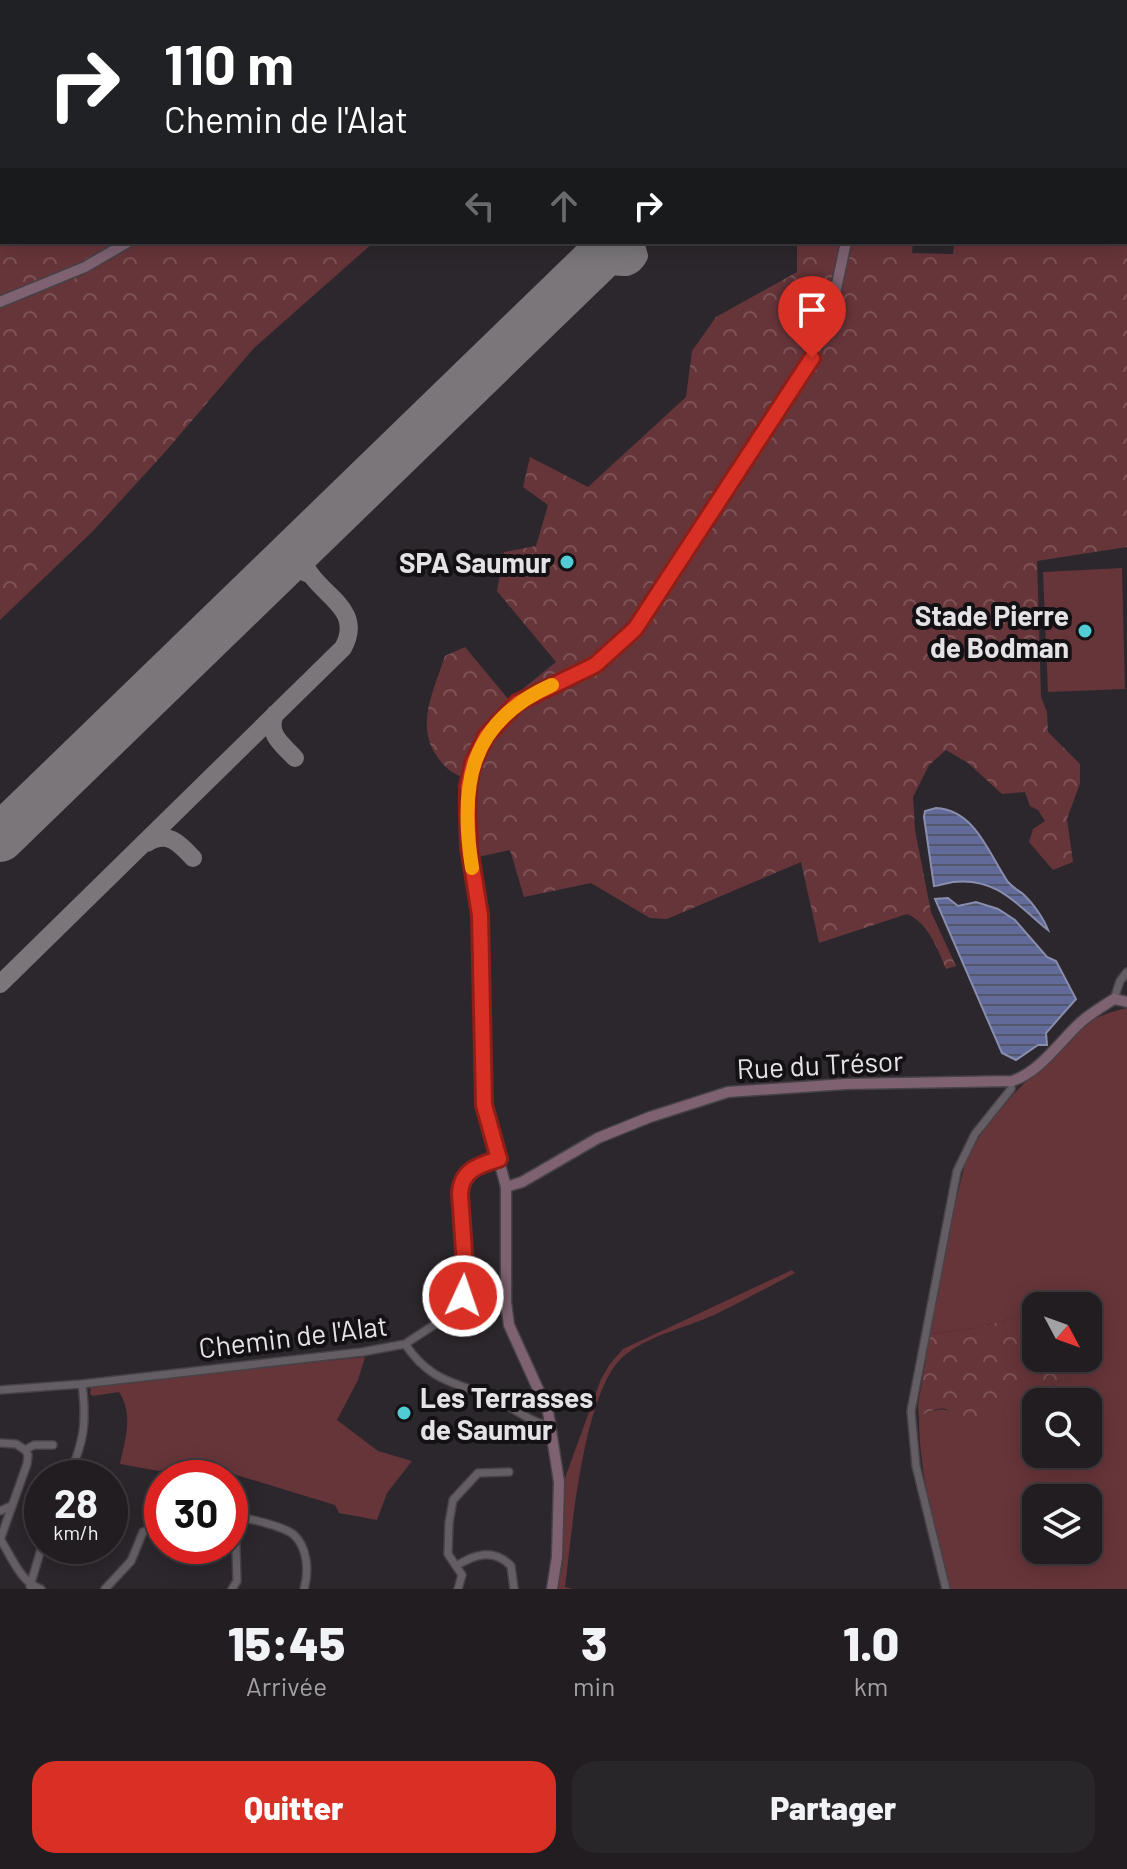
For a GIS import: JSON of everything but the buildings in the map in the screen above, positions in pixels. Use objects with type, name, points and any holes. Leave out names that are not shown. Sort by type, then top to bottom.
[{"type":"street","points":[[0,302],[85,267],[125,244]]},
{"type":"street","points":[[552,1589],[557,1557],[559,1482],[552,1426],[509,1325],[505,1273],[506,1187],[484,1105],[480,915],[469,847],[468,786],[473,763],[486,736],[517,703],[595,665],[624,641],[644,616],[812,358],[834,298],[846,244]]},
{"type":"street","points":[[946,1589],[916,1466],[911,1411],[957,1171],[975,1134],[1011,1089],[1012,1081],[1032,1070],[1083,1019],[1114,999],[1120,981],[1127,972]]},
{"type":"street","points":[[1114,999],[1127,1002]]},
{"type":"street","name":"Rue du Trésor","points":[[506,1187],[522,1182],[612,1132],[728,1092],[846,1084],[1012,1081]]},
{"type":"street","name":"Chemin de l'Alat","points":[[0,1390],[82,1384],[362,1352],[405,1344],[447,1315],[463,1296],[466,1280],[460,1194],[462,1180],[472,1168],[499,1159]]},
{"type":"street","points":[[405,1344],[430,1372],[552,1426]]},
{"type":"street","points":[[76,1460],[82,1445],[86,1417],[82,1384]]},
{"type":"street","points":[[0,1443],[16,1444],[28,1455],[11,1506],[2,1520],[0,1539],[29,1587],[41,1589]]},
{"type":"street","points":[[25,1450],[34,1445],[53,1445]]},
{"type":"street","points":[[458,1589],[462,1575],[448,1549],[453,1500],[478,1473],[509,1472]]},
{"type":"street","points":[[248,1520],[293,1534],[303,1549],[309,1573],[304,1589]]},
{"type":"street","points":[[105,1589],[131,1561],[144,1532]]},
{"type":"street","points":[[456,1566],[485,1553],[495,1555],[511,1566],[514,1589]]},
{"type":"street","points":[[29,1587],[36,1564]]},
{"type":"street","points":[[232,1589],[237,1581],[236,1564]]},
{"type":"green space","points":[[0,244],[116,244],[82,265],[0,296]]},
{"type":"green space","points":[[134,244],[372,244],[253,349],[93,531],[0,620],[0,306],[83,275]]},
{"type":"green space","points":[[797,244],[913,244],[912,253],[953,254],[954,244],[1127,244],[1127,547],[1037,561],[1041,697],[1047,712],[1048,732],[1080,764],[1080,783],[1067,819],[1073,862],[1053,870],[1029,842],[1033,829],[1045,821],[1038,810],[1030,806],[1025,792],[1002,794],[968,763],[946,750],[929,765],[913,797],[915,830],[931,912],[956,966],[946,969],[926,930],[907,914],[819,943],[801,862],[667,919],[650,918],[591,883],[524,897],[510,850],[478,857],[477,783],[448,769],[436,756],[427,728],[427,714],[445,656],[465,647],[509,700],[556,662],[497,591],[504,552],[536,546],[548,505],[523,487],[530,457],[588,487],[686,397],[692,351],[716,317],[797,272]]},
{"type":"green space","name":"Stade Pierre de Bodman","points":[[1122,568],[1125,689],[1048,692],[1043,572]]},
{"type":"green space","points":[[1127,1008],[1127,1589],[949,1589],[925,1482],[919,1417],[946,1410],[972,1419],[1022,1402],[1022,1468],[1102,1468],[1102,1388],[1050,1388],[1074,1372],[1102,1372],[1102,1292],[1022,1292],[1022,1316],[974,1328],[930,1334],[949,1230],[969,1155],[984,1129],[1015,1093],[1074,1034],[1101,1016]]},
{"type":"green space","points":[[792,1270],[795,1273],[724,1310],[635,1348],[611,1372],[589,1429],[582,1463],[565,1587],[573,1589],[557,1589],[563,1562],[565,1478],[601,1379],[610,1364],[623,1349]]},
{"type":"green space","points":[[1022,1316],[1022,1372],[1074,1372],[1050,1388],[1022,1388],[1022,1402],[982,1418],[963,1417],[943,1408],[919,1417],[918,1405],[930,1334],[974,1328]]},
{"type":"green space","points":[[365,1357],[358,1380],[337,1420],[378,1451],[412,1461],[387,1493],[377,1520],[339,1513],[335,1505],[248,1478],[248,1460],[144,1460],[144,1468],[128,1465],[128,1460],[121,1460],[127,1427],[124,1401],[119,1392],[93,1396],[90,1394],[91,1385]]},
{"type":"water","points":[[936,808],[950,811],[971,825],[1008,882],[1031,902],[1048,930],[1006,895],[983,884],[953,882],[934,886],[924,817],[925,811]]},
{"type":"water","points":[[948,898],[958,906],[976,902],[998,909],[1015,920],[1047,957],[1056,961],[1076,999],[1046,1033],[1047,1045],[1038,1045],[1016,1060],[1002,1053],[935,899]]},
{"type":"taxiway","points":[[578,278],[595,266],[630,266],[639,256],[633,244]]},
{"type":"taxiway","points":[[0,984],[343,648],[349,630],[346,616],[307,569],[304,555],[309,539]]},
{"type":"taxiway","points":[[273,575],[292,567],[309,574]]},
{"type":"taxiway","points":[[275,714],[274,733],[295,758]]},
{"type":"taxiway","points":[[147,843],[167,838],[178,843],[193,858]]},
{"type":"runway","points":[[0,838],[613,244]]},
{"type":"slow traffic","points":[[472,868],[467,799],[473,763],[486,736],[504,715],[531,694],[552,685]]},
{"type":"place","name":"SPA Saumur","points":[[567,562]]},
{"type":"place","name":"Stade Pierre de Bodman","points":[[1085,631]]},
{"type":"place","name":"Les Terrasses de Saumur","points":[[404,1413]]},
{"type":"route","points":[[463,1296],[466,1280],[460,1194],[462,1180],[472,1168],[499,1159],[484,1105],[480,915],[469,847],[467,799],[473,763],[494,725],[517,703],[595,665],[635,629],[812,358]]}]
